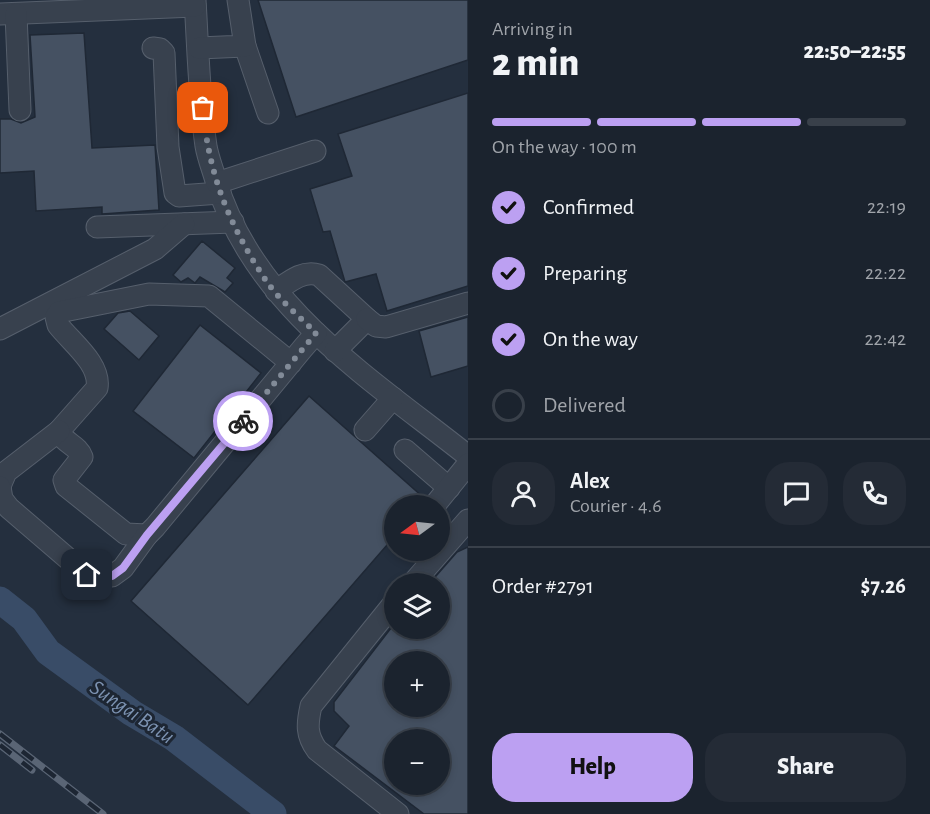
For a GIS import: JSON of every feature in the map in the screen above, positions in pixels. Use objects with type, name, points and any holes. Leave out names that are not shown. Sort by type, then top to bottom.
[{"type":"street","points":[[238,0],[245,46],[268,113]]},
{"type":"street","points":[[21,110],[8,14],[195,3],[206,147],[218,188],[232,222],[266,280],[336,351],[468,456]]},
{"type":"street","points":[[199,48],[245,46]]},
{"type":"street","points":[[153,48],[160,49],[164,53],[168,147],[175,193],[179,196],[218,188],[315,151]]},
{"type":"street","points":[[97,227],[232,222]]},
{"type":"street","points":[[0,329],[155,249],[184,224]]},
{"type":"street","points":[[276,291],[300,276],[311,273],[319,275],[376,326],[386,327],[468,303]]},
{"type":"street","points":[[291,363],[209,296],[149,294],[59,312],[56,317],[58,325],[96,369],[99,379],[97,388],[59,430],[6,472],[0,487],[2,499],[9,508],[87,575],[112,576],[123,568],[147,535],[291,363],[316,333]]},
{"type":"street","points":[[336,351],[368,318]]},
{"type":"street","points":[[365,430],[393,398]]},
{"type":"street","points":[[59,430],[61,437],[81,452],[82,457],[67,474],[64,480],[66,486],[126,534],[147,535]]},
{"type":"street","points":[[405,450],[448,488]]},
{"type":"street","points":[[443,495],[468,464]]},
{"type":"street","points":[[422,573],[465,526]]},
{"type":"street","points":[[384,615],[310,706],[307,723],[308,738],[317,750],[398,814]]},
{"type":"building","points":[[258,0],[468,0],[468,60],[296,117]]},
{"type":"building","points":[[84,33],[92,148],[155,145],[159,210],[102,214],[102,207],[36,211],[34,171],[0,173],[0,119],[11,119],[21,123],[35,117],[30,35]]},
{"type":"building","points":[[468,93],[468,286],[387,311],[376,274],[345,282],[330,231],[323,232],[310,189],[352,176],[338,134]]},
{"type":"building","points":[[202,241],[235,268],[227,278],[233,283],[225,292],[200,277],[195,283],[188,278],[181,282],[173,275]]},
{"type":"building","points":[[130,311],[159,336],[139,360],[104,329],[118,313]]},
{"type":"building","points":[[468,317],[468,366],[431,377],[419,331]]},
{"type":"building","points":[[200,325],[261,373],[194,458],[133,411]]},
{"type":"building","points":[[309,396],[421,495],[384,495],[384,549],[248,705],[131,601]]},
{"type":"building","points":[[468,547],[468,814],[424,814],[399,795],[450,795],[450,729],[384,729],[384,784],[334,746],[349,726],[334,711],[334,702],[384,637],[384,639],[450,639],[450,573],[439,573],[457,552]]},
{"type":"waterway","name":"Sungai Batu","points":[[0,600],[24,619],[48,652],[132,713],[174,738],[273,814]]},
{"type":"railway","points":[[0,734],[103,814]]},
{"type":"railway","points":[[0,745],[32,770]]},
{"type":"way so far","points":[[203,108],[206,147],[220,193],[232,222],[266,280],[316,333],[243,421]]},
{"type":"route","points":[[87,575],[112,576],[123,568],[147,535],[243,421]]}]
